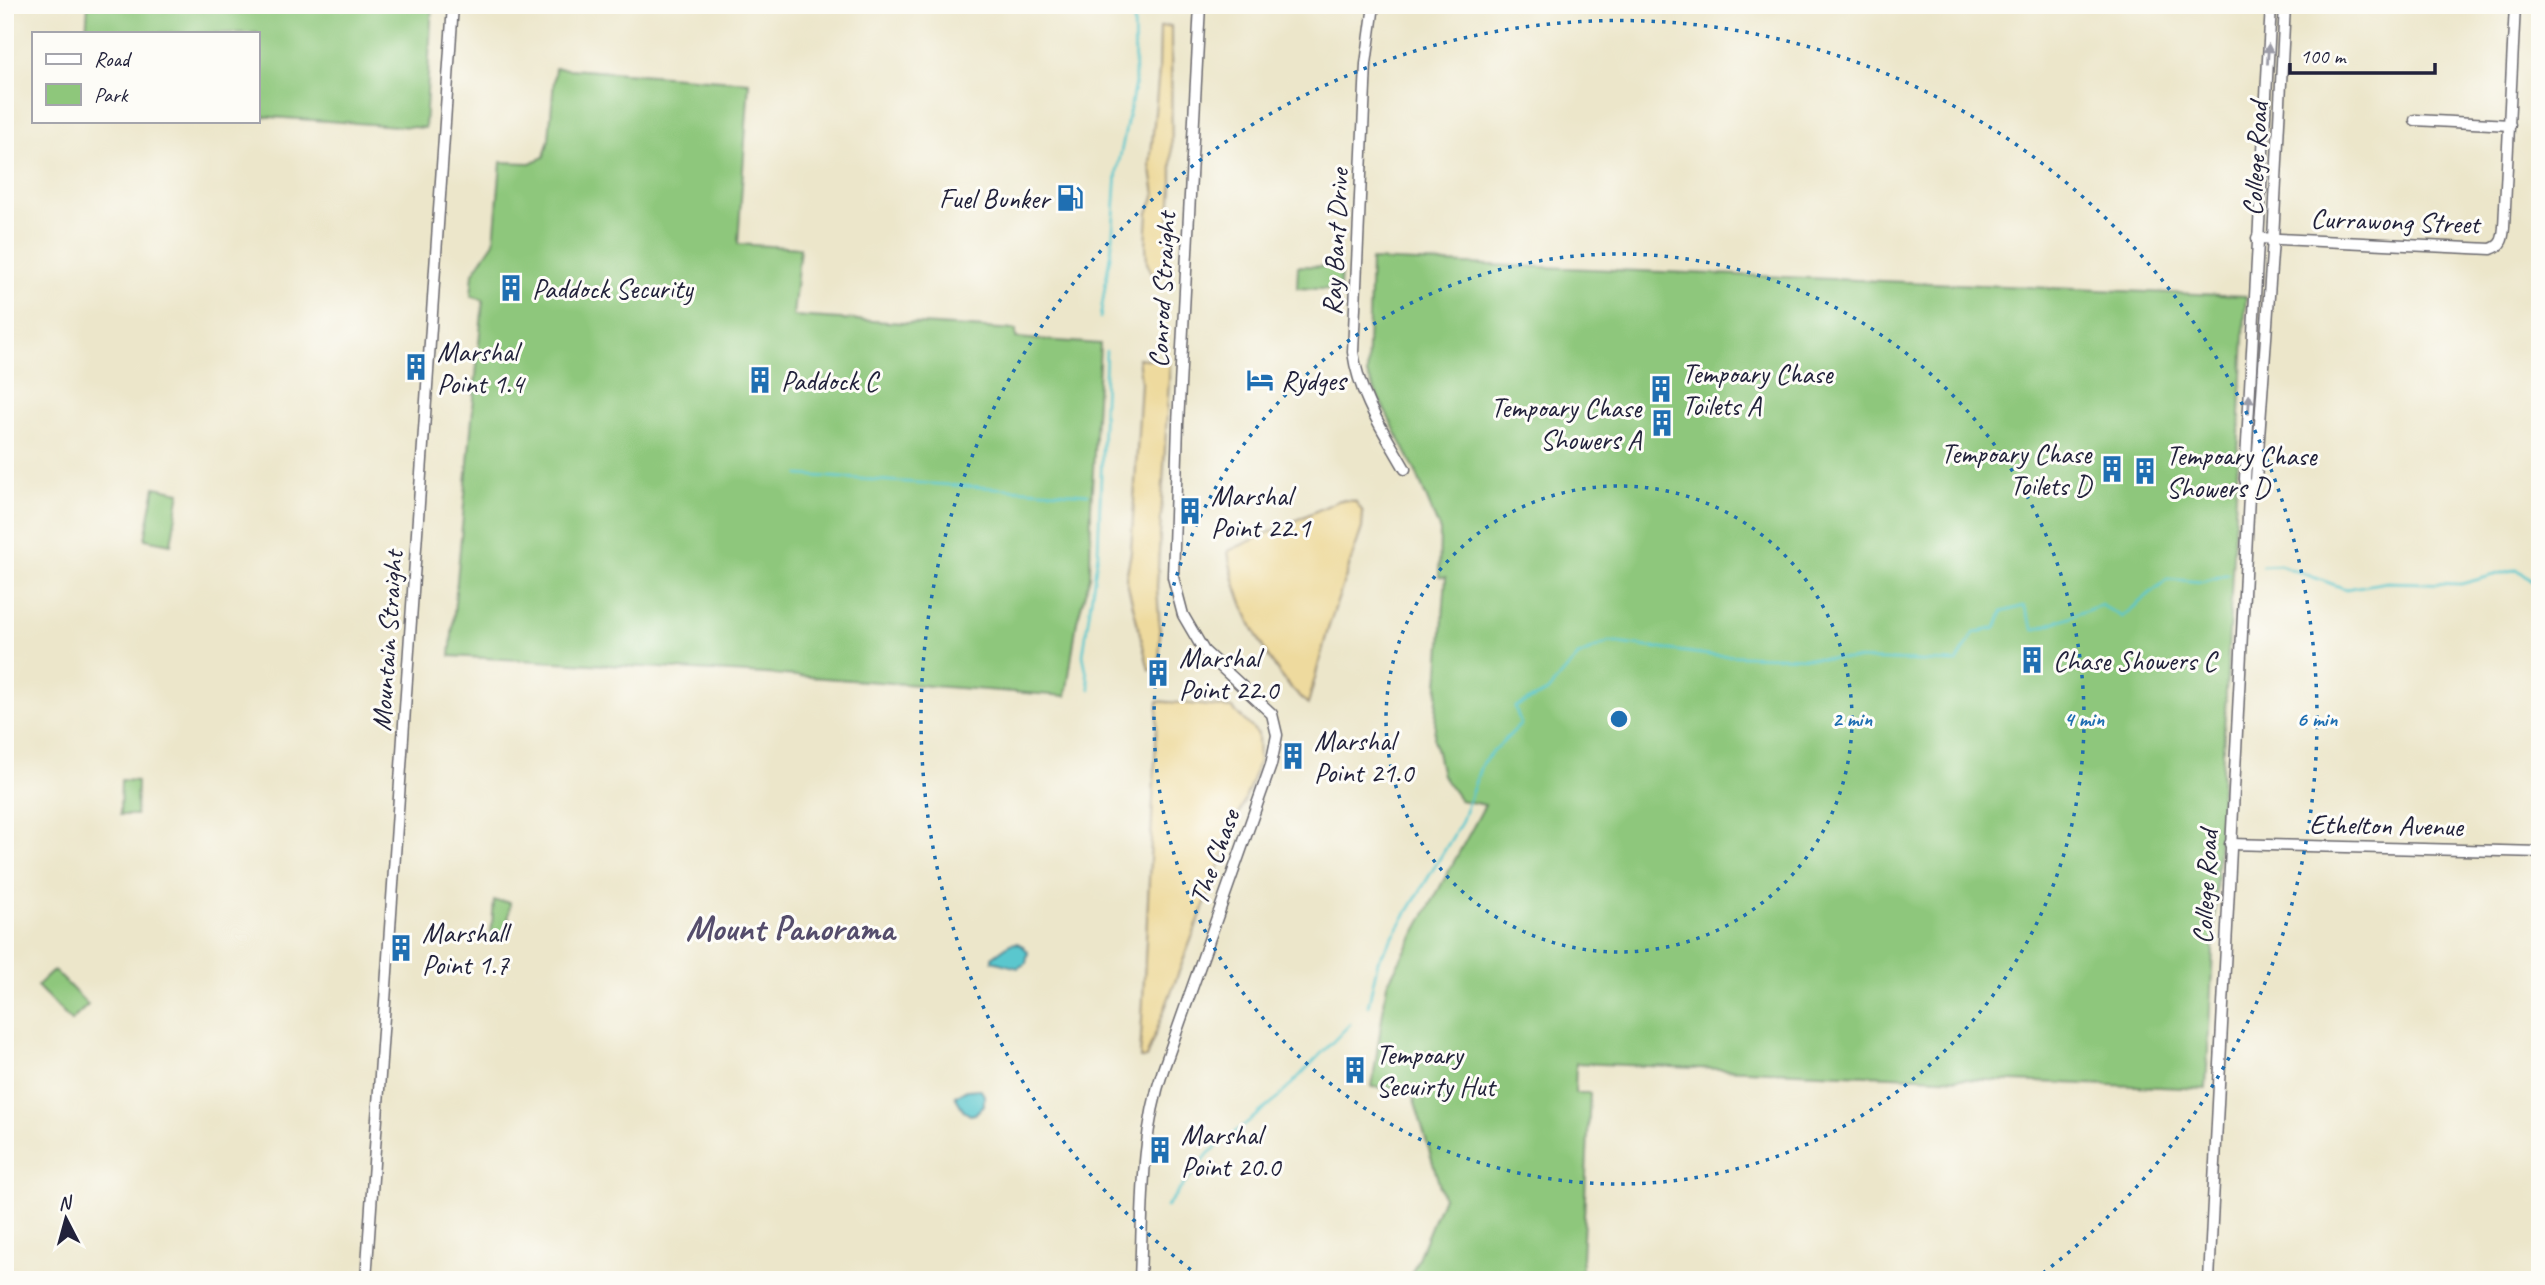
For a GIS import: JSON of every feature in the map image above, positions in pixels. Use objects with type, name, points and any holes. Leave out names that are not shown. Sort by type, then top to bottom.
[{"type":"street","name":"Mountain Straight","points":[[366,1280],[453,5]]},
{"type":"street","name":"Conrod Straight","points":[[1173,578],[1178,424],[1200,5]]},
{"type":"street","name":"Ray Bant Drive","points":[[1374,5],[1366,64],[1353,352],[1356,376],[1373,414],[1405,470]]},
{"type":"street","name":"College Road","points":[[2209,1280],[2249,496],[2245,479],[2253,314],[2271,5]]},
{"type":"street","name":"College Road","points":[[2249,496],[2256,480],[2273,239],[2285,5]]},
{"type":"street","name":"Currawong Street","points":[[2258,238],[2496,247],[2502,242],[2515,5]]},
{"type":"street","points":[[2415,120],[2510,125]]},
{"type":"street","points":[[2253,314],[2267,315]]},
{"type":"street","name":"The Chase","points":[[1140,1280],[1149,1122],[1155,1092],[1271,765],[1277,735],[1275,722],[1266,707],[1219,667],[1195,638],[1182,615],[1173,578]]},
{"type":"street","name":"Ethelton Avenue","points":[[2230,844],[2540,852]]},
{"type":"green space","points":[[88,5],[432,5],[425,128],[259,116],[259,32],[86,32]]},
{"type":"green space","points":[[555,68],[749,82],[738,244],[800,248],[793,316],[1016,330],[1016,338],[1100,344],[1090,576],[1077,621],[1066,696],[783,675],[450,656],[483,300],[471,296],[473,273],[494,242],[501,162],[530,163],[544,157],[549,139]]},
{"type":"green space","points":[[1371,260],[2246,296],[2206,1089],[1576,1063],[1575,1093],[1590,1093],[1581,1280],[1409,1280],[1443,1197],[1411,1089],[1372,1087],[1387,984],[1485,805],[1460,800],[1442,775],[1434,739],[1446,577],[1439,577],[1440,531],[1416,472],[1367,375]]},
{"type":"green space","points":[[1298,266],[1341,267],[1340,290],[1297,288]]},
{"type":"green space","points":[[155,487],[180,492],[171,544],[145,539]]},
{"type":"green space","points":[[121,780],[137,781],[136,815],[120,815]]},
{"type":"green space","points":[[494,901],[510,902],[507,937],[491,936]]},
{"type":"green space","points":[[54,970],[88,1005],[71,1021],[37,986]]},
{"type":"sand","points":[[1171,26],[1172,189],[1165,275],[1152,273],[1147,263],[1146,245],[1148,213],[1155,194],[1150,164],[1159,71],[1160,27]]},
{"type":"sand","points":[[1138,358],[1170,362],[1157,587],[1159,670],[1149,670],[1126,578],[1131,552],[1141,382]]},
{"type":"sand","points":[[1340,500],[1355,501],[1363,512],[1362,528],[1328,629],[1308,704],[1280,674],[1256,634],[1238,591],[1228,551]]},
{"type":"sand","points":[[1158,701],[1232,708],[1258,734],[1259,762],[1146,1058],[1140,1058]]},
{"type":"water","points":[[1017,943],[1028,952],[1026,963],[1018,968],[992,961],[992,957],[1010,944]]},
{"type":"water","points":[[980,1089],[984,1095],[984,1105],[970,1115],[964,1111],[955,1096],[967,1090]]},
{"type":"waterway","points":[[1100,318],[1112,244],[1117,172],[1135,83],[1134,13]]},
{"type":"waterway","points":[[1090,689],[1083,655],[1098,553],[1106,351]]},
{"type":"waterway","points":[[799,475],[1088,494]]},
{"type":"waterway","points":[[2262,566],[2280,565],[2346,589],[2387,582],[2461,584],[2517,569],[2540,587]]},
{"type":"waterway","points":[[1368,1006],[1378,961],[1461,823],[1482,763],[1521,724],[1515,707],[1547,692],[1578,656],[1609,642],[1709,655],[1957,662],[1974,633],[1996,628],[2002,612],[2024,606],[2034,630],[2101,605],[2122,617],[2167,579],[2203,582],[2228,574]]},
{"type":"waterway","points":[[1166,1207],[1209,1153],[1278,1098],[1350,1024]]},
{"type":"place","name":"Fuel Bunker","points":[[1070,198]]},
{"type":"place","name":"Paddock Security","points":[[511,288]]},
{"type":"place","name":"Marshal Point 1.4","points":[[416,367]]},
{"type":"place","name":"Paddock C","points":[[760,380]]},
{"type":"place","name":"Rydges","points":[[1260,380]]},
{"type":"place","name":"Tempoary Chase Toilets A","points":[[1661,389]]},
{"type":"place","name":"Tempoary Chase Showers A","points":[[1662,423]]},
{"type":"place","name":"Tempoary Chase Toilets D","points":[[2112,469]]},
{"type":"place","name":"Tempoary Chase Showers D","points":[[2145,471]]},
{"type":"place","name":"Marshal Point 22.1","points":[[1190,511]]},
{"type":"place","name":"Chase Showers C","points":[[2032,660]]},
{"type":"place","name":"Marshal Point 22.0","points":[[1158,673]]},
{"type":"place","name":"Marshal Point 21.0","points":[[1293,756]]},
{"type":"place","name":"Marshall Point 1.7","points":[[401,948]]},
{"type":"place","name":"Tempoary Secuirty Hut","points":[[1355,1070]]},
{"type":"place","name":"Marshal Point 20.0","points":[[1160,1150]]},
{"type":"district","name":"Mount Panorama","points":[[790,928]]}]
